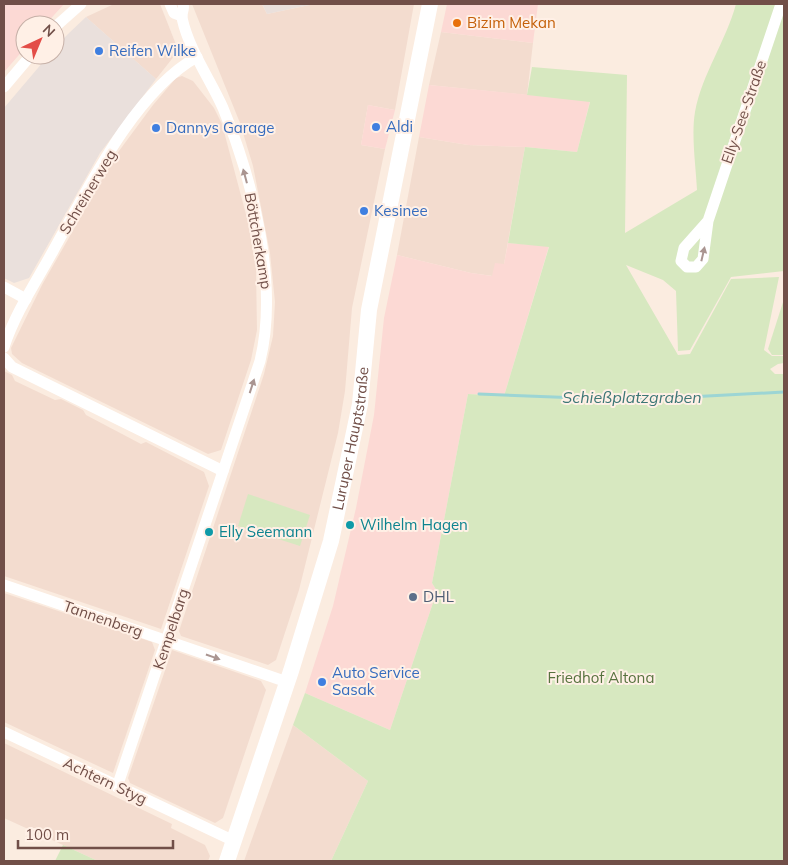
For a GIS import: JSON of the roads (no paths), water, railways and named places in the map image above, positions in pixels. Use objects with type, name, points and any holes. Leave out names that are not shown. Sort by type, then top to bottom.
[{"type":"main road","name":"Luruper Hauptstraße","points":[[228,861],[331,541],[360,404],[369,310],[430,4]]},
{"type":"street","points":[[65,18],[81,4]]},
{"type":"street","name":"Böttcherkamp","points":[[170,4],[174,13],[182,16]]},
{"type":"street","name":"Böttcherkamp","points":[[183,4],[182,16],[197,57],[222,106],[239,153],[254,209],[266,278],[268,310],[264,343],[223,471]]},
{"type":"street","name":"Elly-See-Straße","points":[[708,221],[781,4]]},
{"type":"street","name":"Schreinerweg","points":[[4,346],[26,299],[83,198],[137,114],[174,71],[197,57]]},
{"type":"street","points":[[4,87],[23,65]]},
{"type":"street","points":[[4,287],[26,299]]},
{"type":"street","points":[[4,358],[12,367],[223,471]]},
{"type":"street","name":"Kempelbarg","points":[[117,787],[223,471]]},
{"type":"street","name":"Tannenberg","points":[[4,586],[287,682]]},
{"type":"street","name":"Achtern Styg","points":[[4,732],[234,841]]},
{"type":"waterway","name":"Schießplatzgraben","points":[[479,394],[632,400],[784,392]]},
{"type":"place","name":"Bizim Mekan","points":[[457,23]]},
{"type":"place","name":"Reifen Wilke","points":[[99,51]]},
{"type":"place","name":"Aldi","points":[[376,127]]},
{"type":"place","name":"Dannys Garage","points":[[156,128]]},
{"type":"place","name":"Kesinee","points":[[364,211]]},
{"type":"place","name":"Wilhelm Hagen","points":[[350,525]]},
{"type":"place","name":"Elly Seemann","points":[[209,532]]},
{"type":"place","name":"DHL","points":[[413,597]]},
{"type":"place","name":"Auto Service Sasak","points":[[322,682]]},
{"type":"park label","name":"Friedhof Altona","points":[[601,678]]}]
